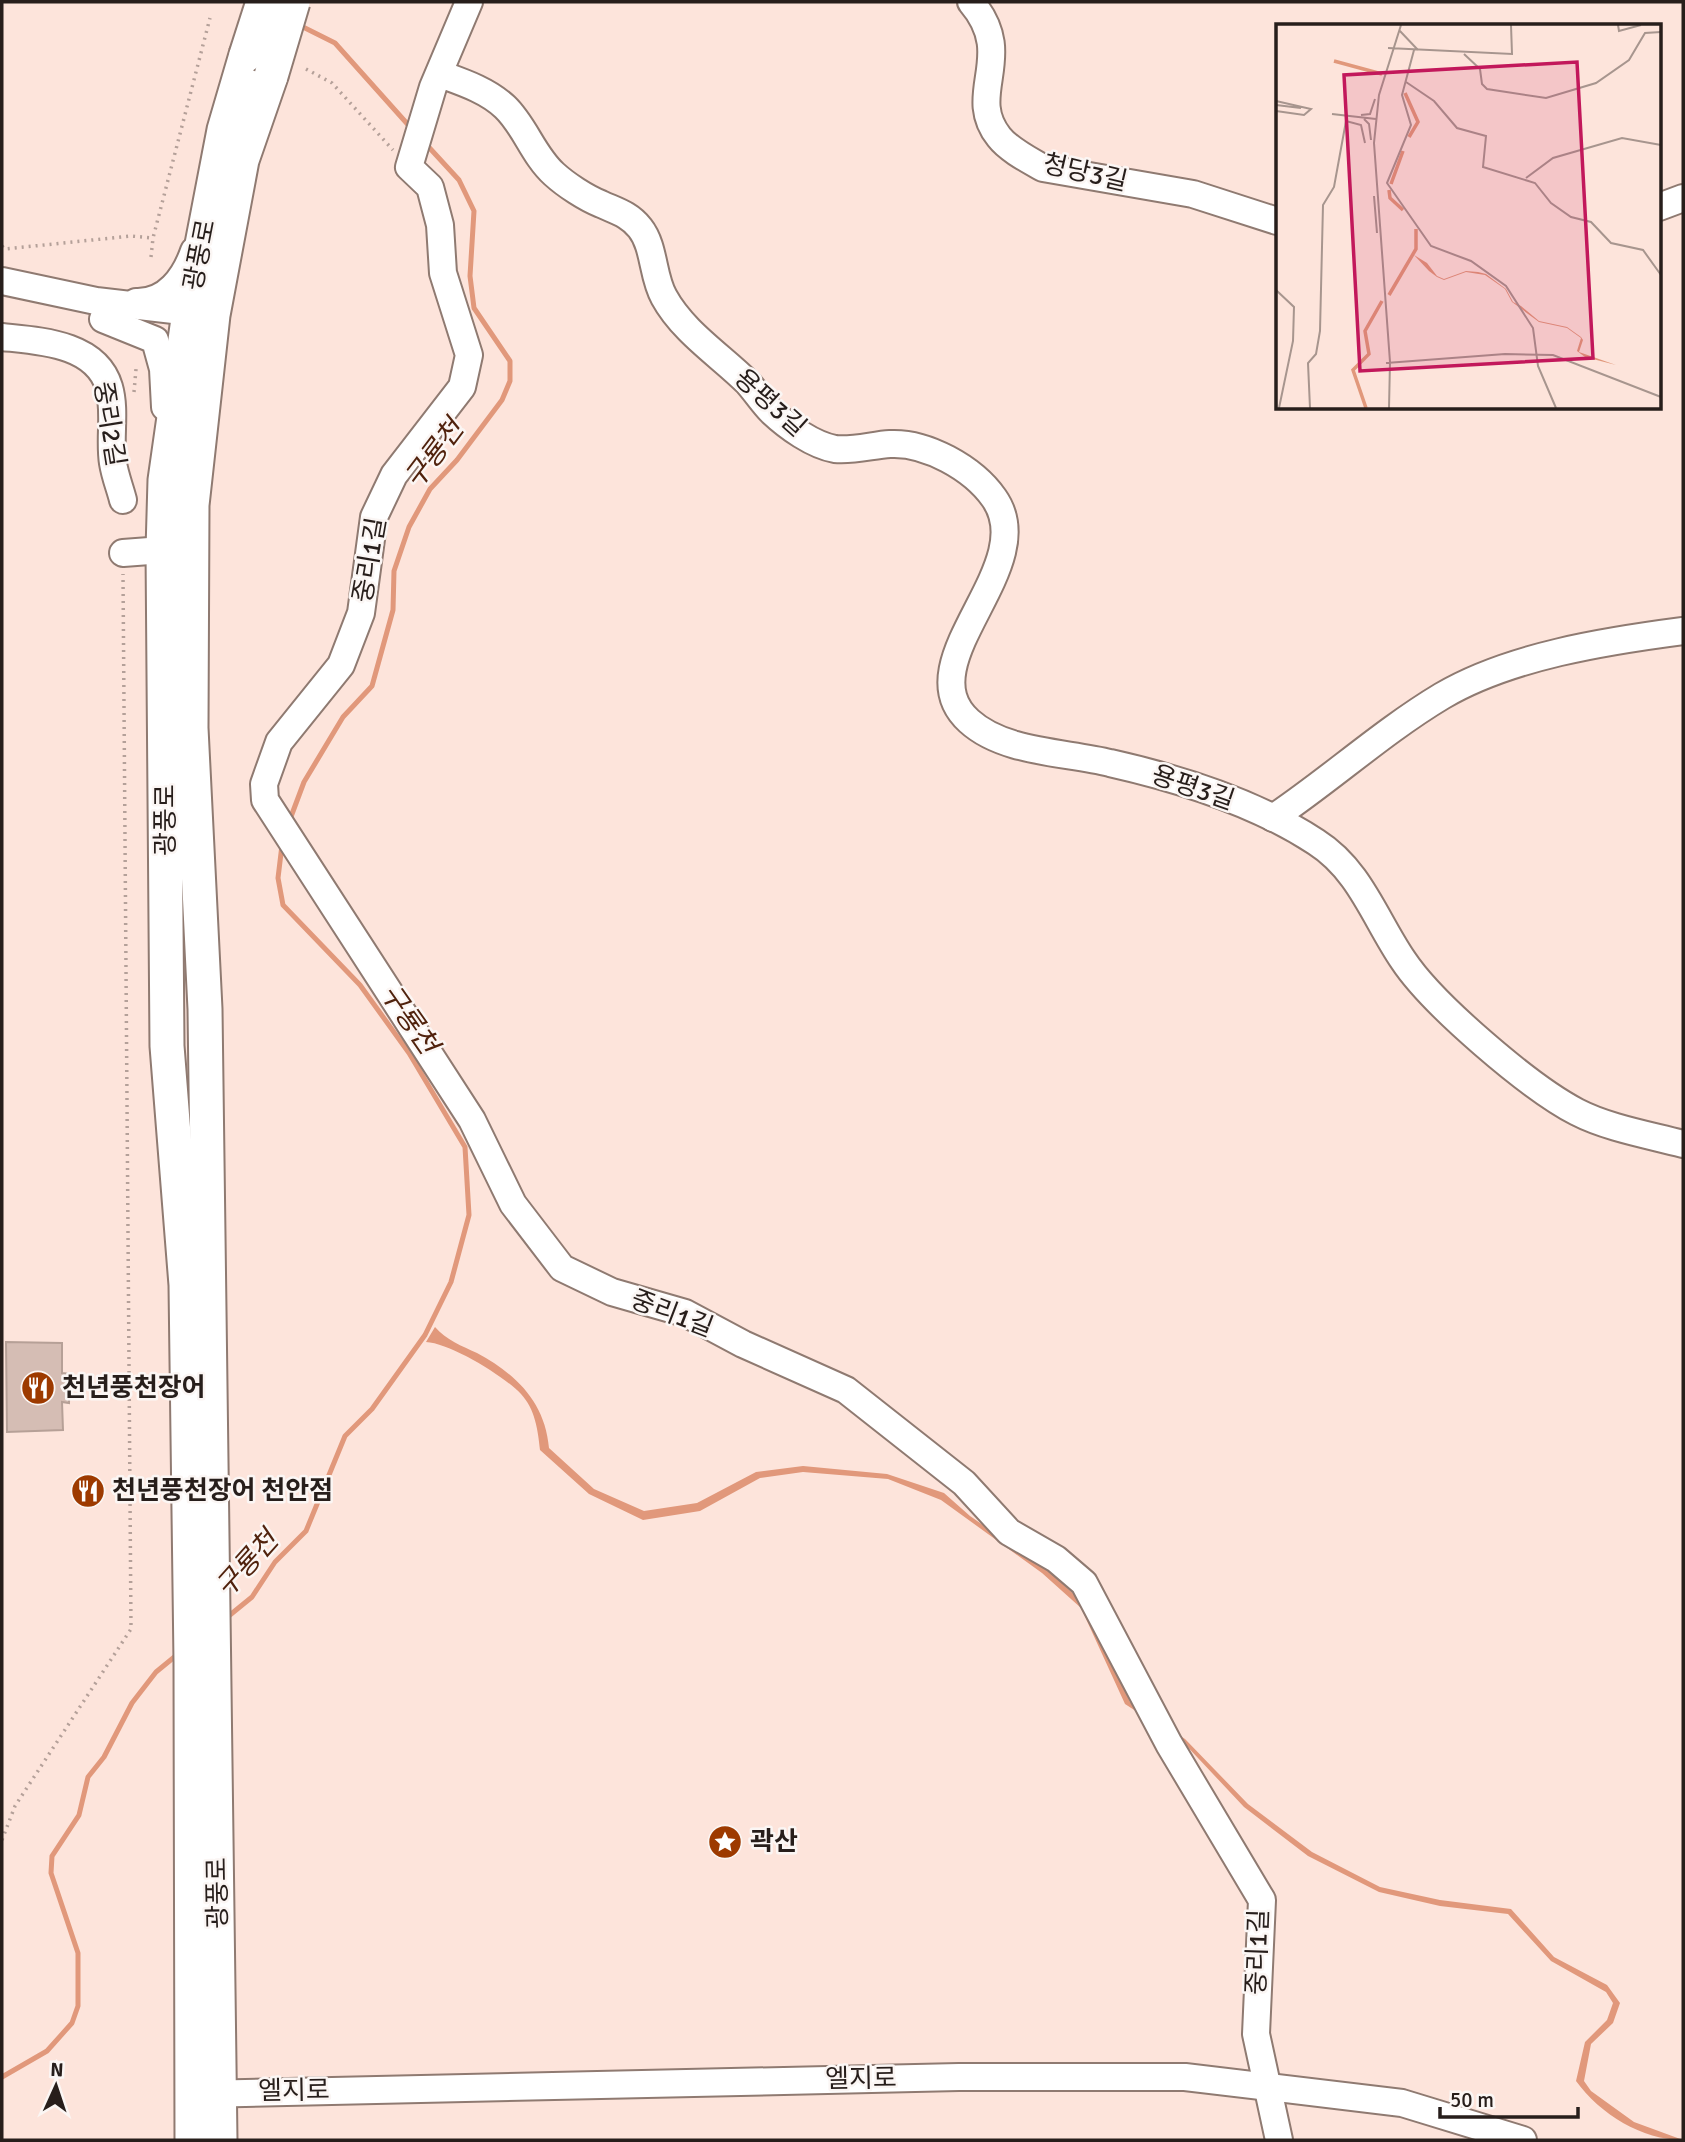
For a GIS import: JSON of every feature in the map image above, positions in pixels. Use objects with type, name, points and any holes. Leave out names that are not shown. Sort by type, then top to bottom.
[{"type":"main road","points":[[258,65],[263,2]]},
{"type":"main road","points":[[258,65],[293,2]]},
{"type":"main road","name":"광풍로","points":[[200,1583],[205,1009],[191,728],[192,505],[200,321],[212,189],[224,130],[258,65]]},
{"type":"main road","name":"광풍로","points":[[220,2140],[206,2094],[200,1583],[186,1285],[167,1046],[163,550],[165,480],[200,321],[242,160],[258,65]]},
{"type":"main road","name":"광풍로","points":[[192,2140],[206,2094]]},
{"type":"street","points":[[409,167],[418,130],[469,2]]},
{"type":"street","name":"청당3길","points":[[971,2],[991,32],[993,53],[986,100],[988,119],[1000,139],[1027,159],[1043,168],[1193,194],[1276,221]]},
{"type":"street","name":"용평3길","points":[[440,74],[469,85],[507,109],[531,146],[555,175],[599,204],[622,211],[641,229],[663,296],[675,312],[747,383],[771,411],[794,429],[820,445],[839,450],[896,443],[920,447],[975,477],[996,499],[1005,524],[1004,544],[989,591],[957,654],[951,680],[955,698],[967,720],[997,738],[1169,778],[1273,818],[1333,853],[1351,874],[1415,976],[1443,1007],[1526,1075],[1578,1113],[1683,1144]]},
{"type":"street","name":"중리1길","points":[[409,167],[430,187],[440,225],[443,273],[470,355],[462,387],[394,475],[374,517],[361,613],[341,665],[279,742],[264,783],[265,800],[472,1120],[513,1204],[562,1268],[612,1292],[685,1313],[743,1344],[846,1390],[964,1483],[1009,1532],[1056,1559],[1084,1583],[1169,1745],[1262,1900],[1256,2034],[1279,2140]]},
{"type":"street","points":[[100,310],[146,302],[170,292],[188,267],[212,189]]},
{"type":"street","points":[[1660,207],[1683,198]]},
{"type":"street","points":[[2,281],[100,310],[155,340],[163,369],[165,480]]},
{"type":"street","points":[[2,299],[200,321]]},
{"type":"street","name":"중리2길","points":[[2,337],[40,341],[80,352],[100,369],[109,387],[112,462],[123,500]]},
{"type":"street","points":[[123,553],[163,550]]},
{"type":"street","points":[[1273,818],[1415,713],[1474,680],[1565,649],[1683,631]]},
{"type":"street","name":"엘지로","points":[[206,2094],[1051,2075],[1185,2077],[1402,2103],[1523,2140]]},
{"type":"path","points":[[151,257],[153,238],[210,18]]},
{"type":"path","points":[[306,69],[332,83],[409,167]]},
{"type":"path","points":[[2,246],[5,249],[131,236],[153,238]]},
{"type":"path","points":[[134,395],[136,369]]},
{"type":"path","points":[[2,1840],[15,1806],[131,1629],[123,553]]},
{"type":"shaded area","points":[[435,1327],[449,1339],[491,1361],[516,1380],[535,1403],[542,1417],[549,1448],[594,1489],[644,1511],[697,1503],[756,1472],[803,1466],[887,1474],[944,1493],[970,1516],[1045,1568],[1087,1606],[1130,1702],[1185,1739],[1248,1804],[1312,1852],[1380,1887],[1440,1900],[1511,1909],[1554,1957],[1607,1985],[1620,2003],[1613,2023],[1591,2044],[1584,2081],[1591,2091],[1634,2122],[1683,2140],[1652,2135],[1623,2123],[1597,2104],[1576,2081],[1585,2042],[1607,2020],[1613,2003],[1606,1992],[1551,1961],[1508,1914],[1440,1906],[1379,1892],[1308,1856],[1244,1807],[1182,1741],[1125,1704],[1081,1608],[1042,1573],[941,1500],[888,1479],[803,1472],[760,1478],[700,1511],[643,1520],[589,1494],[540,1450],[533,1413],[521,1394],[476,1362],[449,1348],[426,1342]]},
{"type":"building","name":"천년풍천장어","points":[[6,1342],[62,1343],[62,1373],[70,1374],[69,1403],[62,1402],[63,1430],[7,1432]]},
{"type":"waterway","name":"구룡천","points":[[299,25],[335,43],[411,128]]},
{"type":"waterway","name":"구룡천","points":[[289,822],[304,782],[343,717],[372,686],[393,610],[394,571],[409,527],[430,489],[457,460],[502,400],[510,381],[510,361],[474,308],[470,276],[474,211],[459,180],[425,143]]},
{"type":"waterway","name":"구룡천","points":[[225,1619],[252,1597],[275,1562],[306,1531],[345,1436],[372,1409],[425,1335],[451,1282],[469,1215],[465,1147],[409,1053],[360,985],[283,905],[278,878],[282,845]]},
{"type":"waterway","name":"구룡천","points":[[2,2077],[47,2051],[72,2023],[78,2006],[78,1953],[51,1873],[52,1856],[79,1815],[88,1777],[104,1757],[132,1703],[156,1672],[178,1654]]},
{"type":"place","name":"천년풍천장어","points":[[38,1388]]},
{"type":"place","name":"천년풍천장어 천안점","points":[[88,1491]]},
{"type":"place","name":"곽산","points":[[725,1842]]}]
